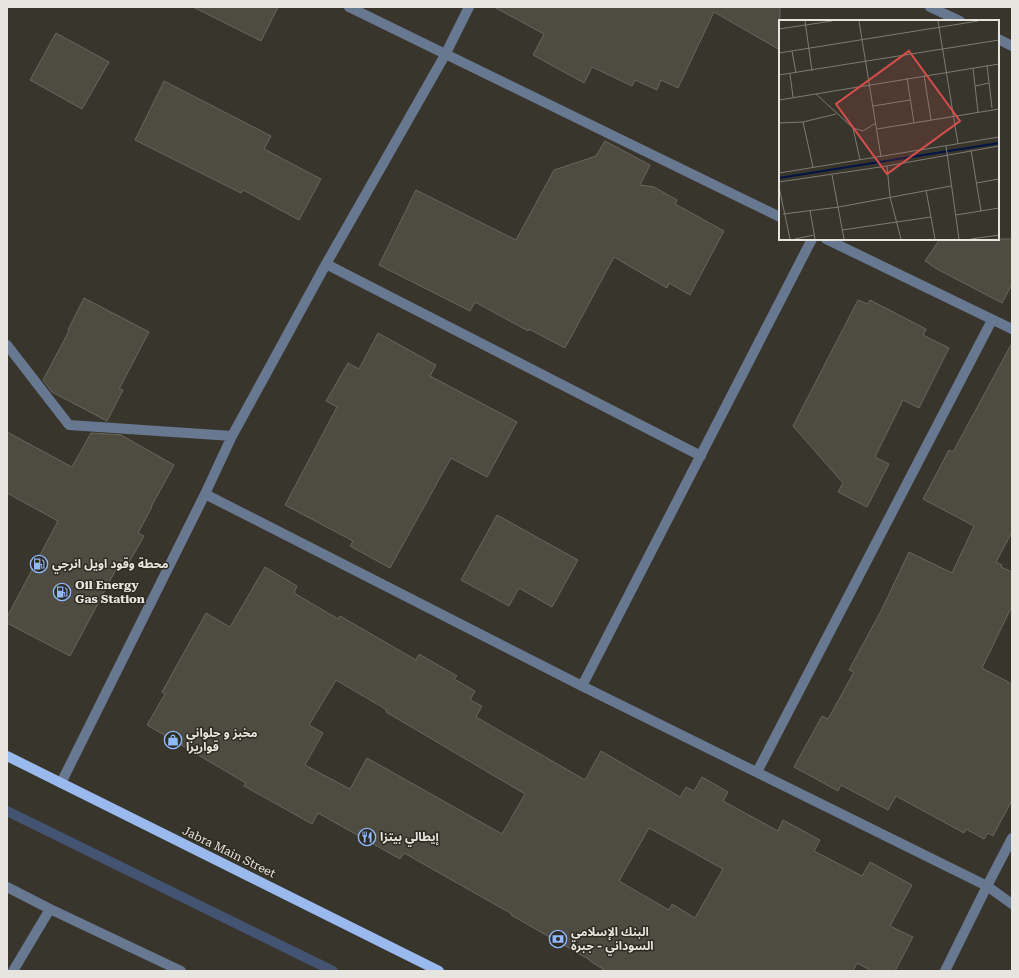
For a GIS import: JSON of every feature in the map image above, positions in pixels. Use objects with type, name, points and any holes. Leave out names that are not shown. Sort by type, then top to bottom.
[{"type":"main road","name":"Jabra Main Street","points":[[7,756],[439,971]]},
{"type":"street","points":[[349,7],[779,217]]},
{"type":"street","points":[[61,783],[205,494],[232,436],[326,264],[445,55],[469,7]]},
{"type":"street","points":[[930,7],[958,20]]},
{"type":"street","points":[[999,40],[1012,46]]},
{"type":"street","points":[[582,686],[811,240]]},
{"type":"street","points":[[828,240],[1012,329]]},
{"type":"street","points":[[326,264],[701,456]]},
{"type":"street","points":[[757,772],[992,320]]},
{"type":"street","points":[[7,345],[68,425],[232,436]]},
{"type":"street","points":[[205,494],[582,686],[986,886],[1012,904]]},
{"type":"street","points":[[946,971],[986,886],[1012,838]]},
{"type":"street","points":[[7,887],[181,971]]},
{"type":"street","points":[[13,971],[50,909]]},
{"type":"building","points":[[193,7],[278,7],[261,41]]},
{"type":"building","points":[[494,7],[780,7],[779,49],[714,12],[678,88],[661,80],[657,90],[635,80],[632,86],[592,67],[584,83],[533,55],[544,34]]},
{"type":"building","points":[[56,33],[109,62],[82,109],[30,80]]},
{"type":"building","points":[[164,81],[271,136],[264,149],[321,179],[299,220],[243,190],[241,193],[135,140]]},
{"type":"building","points":[[605,141],[650,165],[640,185],[654,187],[677,200],[675,204],[724,231],[690,295],[669,283],[667,288],[614,257],[565,348],[529,329],[528,331],[475,302],[470,311],[379,265],[416,190],[516,240],[554,170],[596,156]]},
{"type":"building","points":[[1012,239],[1012,284],[1002,303],[937,269],[925,261],[939,240]]},
{"type":"building","points":[[84,298],[149,332],[119,389],[123,390],[107,421],[52,392],[43,380],[69,331],[68,330]]},
{"type":"building","points":[[858,300],[868,304],[870,300],[926,329],[923,335],[949,348],[919,408],[903,400],[875,457],[889,464],[867,507],[838,492],[843,483],[793,426]]},
{"type":"building","points":[[378,333],[436,365],[430,376],[517,422],[487,477],[451,458],[390,568],[350,546],[353,541],[285,505],[337,407],[326,401],[348,363],[359,369]]},
{"type":"building","points":[[1012,343],[1012,532],[996,562],[1002,565],[1001,567],[1012,572],[1012,606],[982,668],[1012,684],[1012,800],[993,836],[988,833],[984,839],[966,829],[964,833],[896,796],[888,810],[841,785],[838,791],[794,767],[822,716],[828,719],[854,672],[849,670],[882,609],[909,552],[952,573],[974,526],[923,499],[949,450],[953,452]]},
{"type":"building","points":[[7,432],[72,467],[91,433],[121,435],[174,465],[138,533],[144,536],[128,564],[121,560],[70,656],[7,623],[7,617],[58,521],[7,493]]},
{"type":"building","points":[[497,515],[578,560],[552,607],[519,588],[509,606],[461,580]]},
{"type":"building","points":[[265,567],[297,586],[294,593],[338,619],[340,616],[416,660],[419,654],[457,676],[454,679],[475,691],[470,700],[482,706],[476,717],[585,780],[601,751],[680,797],[686,787],[694,791],[702,777],[728,792],[723,801],[778,831],[783,820],[820,840],[814,851],[862,876],[870,862],[912,885],[890,926],[913,937],[895,971],[872,971],[857,963],[853,971],[606,971],[590,960],[511,915],[512,914],[404,853],[400,859],[318,813],[312,824],[244,786],[246,783],[147,725],[165,694],[162,692],[206,613],[230,627]],"holes":[[[336,680],[387,710],[386,712],[525,794],[502,834],[367,758],[350,789],[305,765],[323,733],[309,725]],[[649,828],[723,869],[695,918],[672,904],[669,910],[619,881]]]},
{"type":"waterway","points":[[7,811],[333,971]]},
{"type":"place","name":"محطة وقود اويل انرجي","points":[[39,564]]},
{"type":"place","name":"Oil Energy Gas Station","points":[[62,592]]},
{"type":"place","name":"مخبز و حلواني قواريرا","points":[[173,740]]},
{"type":"place","name":"إيطالي بيتزا","points":[[367,837]]},
{"type":"place","name":"البنك الإسلامي السوداني - جبرة","points":[[558,939]]}]
